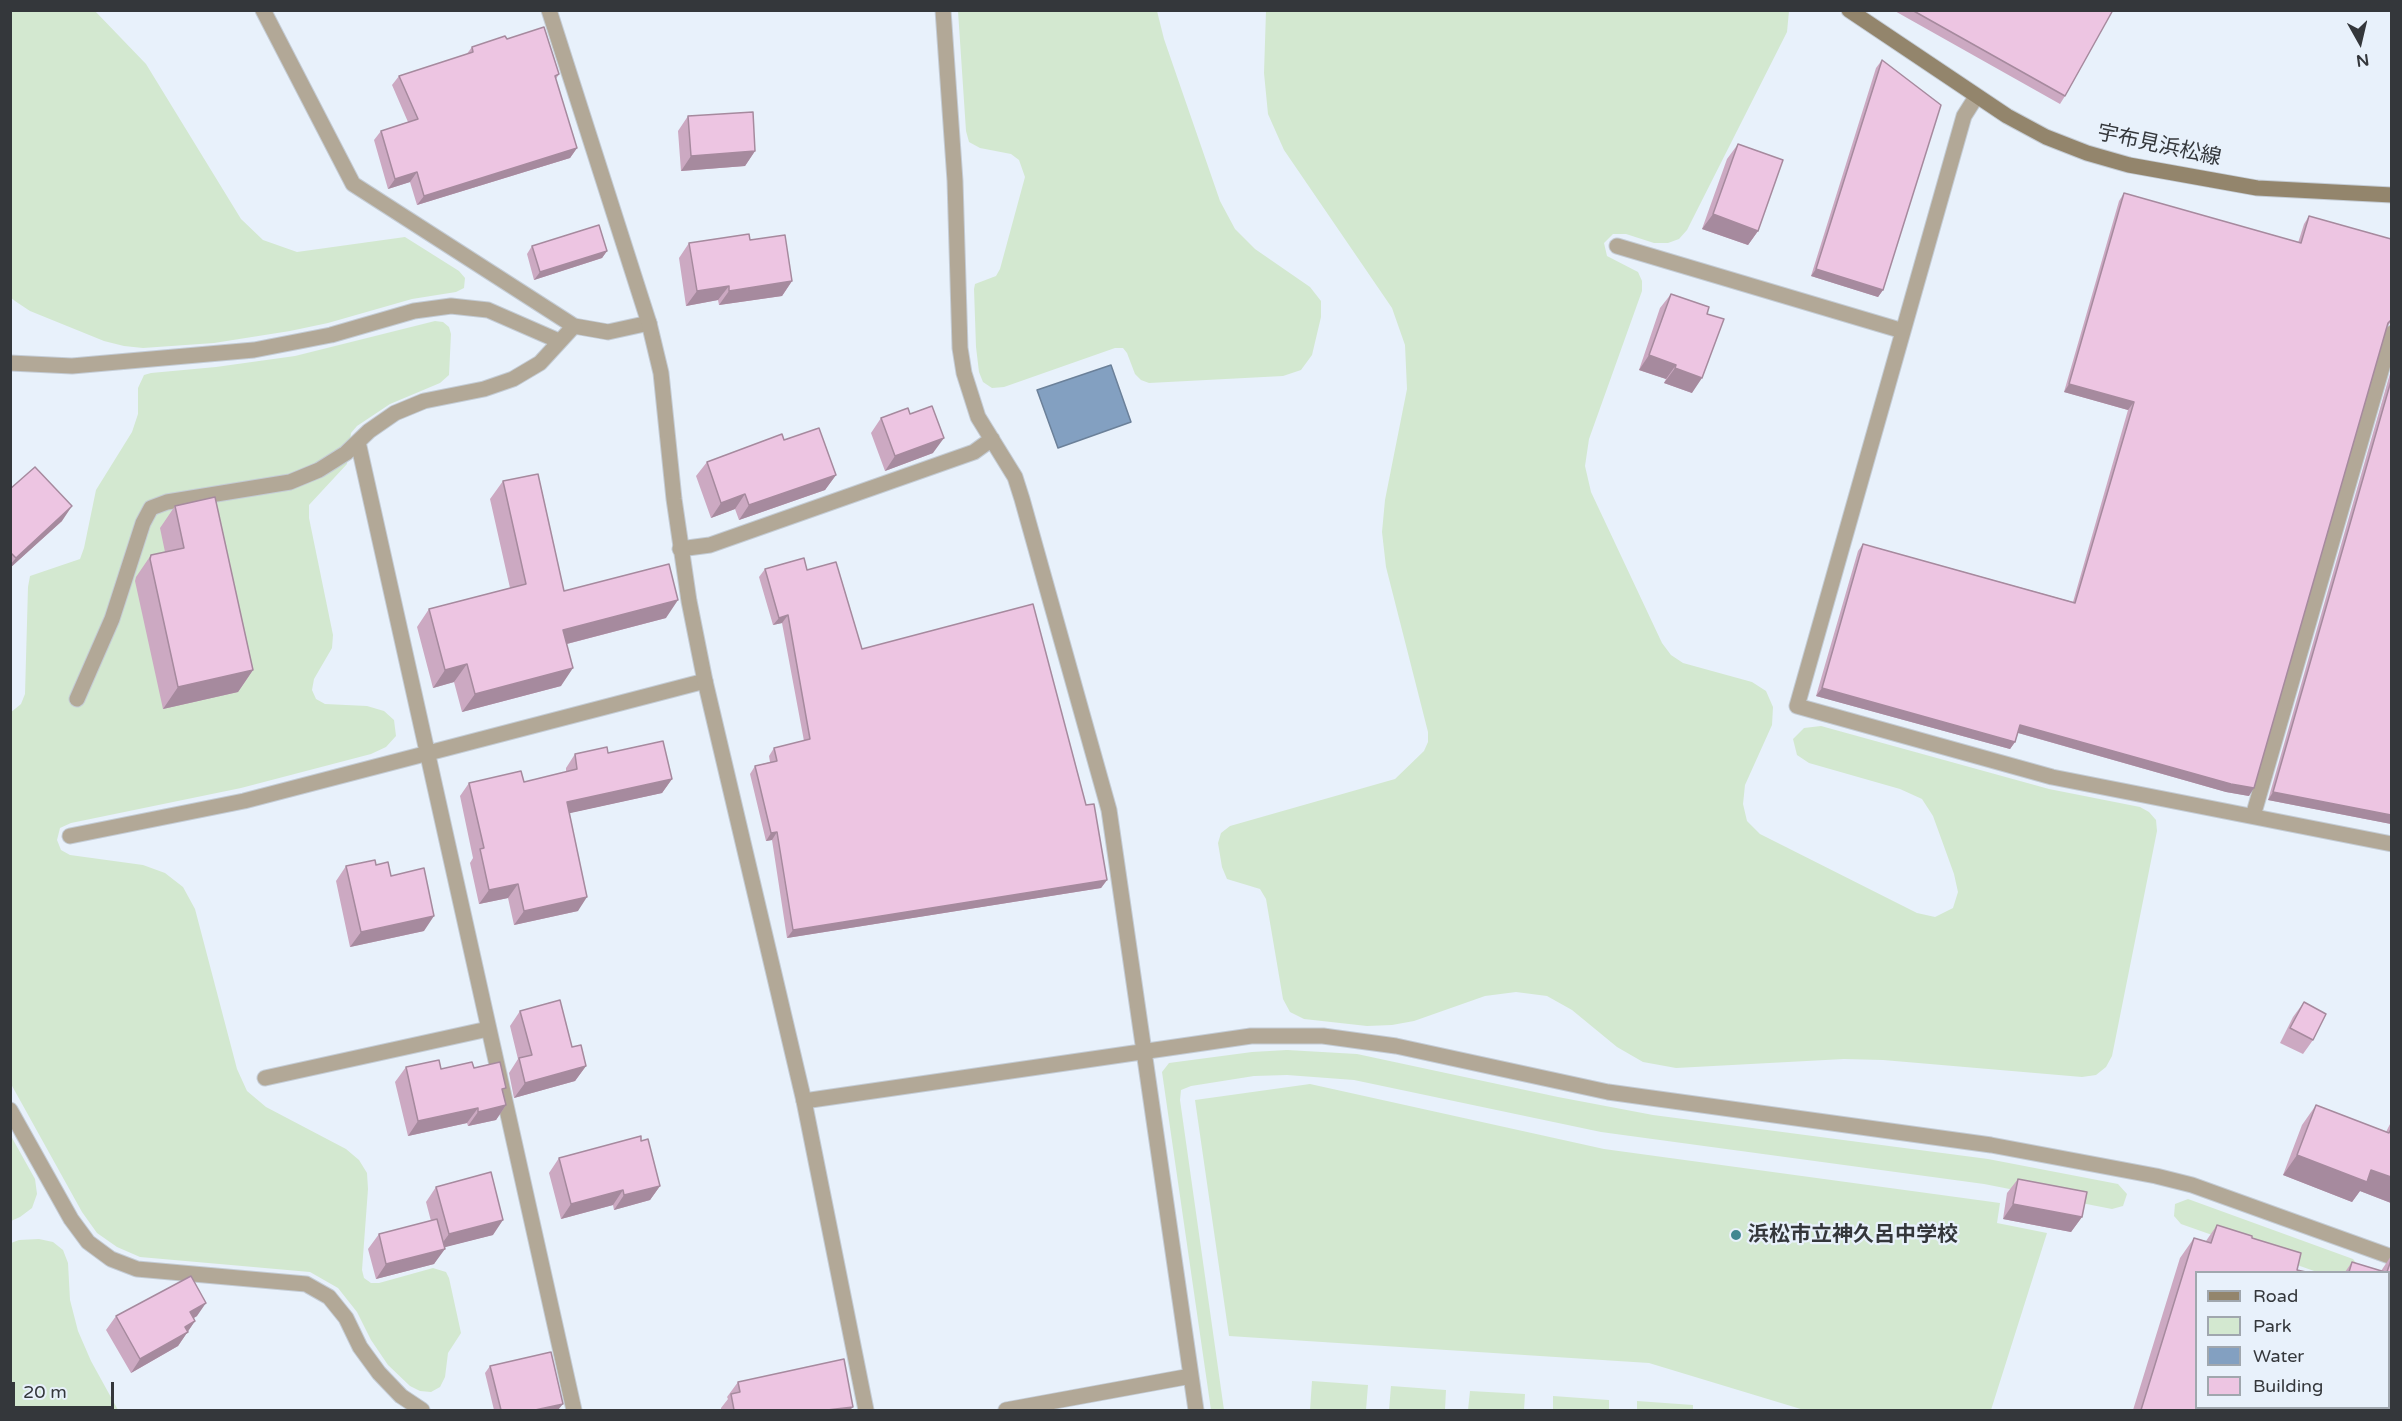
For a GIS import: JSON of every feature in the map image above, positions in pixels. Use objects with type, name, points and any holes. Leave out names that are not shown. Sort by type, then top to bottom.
[{"type":"main road","name":"宇布見浜松線","points":[[1849,10],[1976,97],[2046,136],[2087,153],[2129,165],[2258,188],[2391,195]]},
{"type":"street","points":[[263,10],[353,184],[574,326],[608,332],[649,323]]},
{"type":"street","points":[[549,10],[649,323],[661,373],[680,549],[705,681],[804,1101],[866,1410]]},
{"type":"street","points":[[943,10],[955,181],[960,348],[969,396],[978,417],[1015,477],[1109,810],[1196,1410]]},
{"type":"street","points":[[1976,97],[1964,116],[1797,706],[2052,777],[2391,844]]},
{"type":"street","points":[[1617,246],[1903,331]]},
{"type":"street","points":[[10,363],[72,366],[234,353],[312,340],[414,311],[451,306],[488,310],[559,342]]},
{"type":"street","points":[[77,699],[112,619],[151,508],[167,502],[290,482],[319,470],[346,453],[369,431],[395,413],[424,401],[484,389],[513,379],[540,363],[574,326]]},
{"type":"street","points":[[2253,816],[2391,333]]},
{"type":"street","points":[[680,549],[710,545],[974,452],[992,439]]},
{"type":"street","points":[[358,442],[574,1410]]},
{"type":"street","points":[[70,836],[244,801],[705,681]]},
{"type":"street","points":[[265,1078],[488,1029]]},
{"type":"street","points":[[804,1101],[1251,1036],[1305,1035],[1360,1040],[1608,1092],[1991,1144],[2156,1176],[2201,1188],[2391,1257]]},
{"type":"street","points":[[10,1110],[71,1219],[88,1242],[111,1259],[138,1269],[306,1284],[329,1297],[346,1318],[360,1347],[378,1373],[401,1396],[422,1410]]},
{"type":"street","points":[[1006,1410],[1191,1376]]},
{"type":"green space","points":[[10,11],[95,11],[146,64],[241,219],[263,240],[297,252],[405,237],[459,271],[465,278],[464,288],[456,292],[412,299],[328,323],[290,331],[214,343],[143,348],[104,341],[30,311],[10,297]]},
{"type":"green space","points":[[958,11],[1157,11],[1164,39],[1220,201],[1235,229],[1255,249],[1310,287],[1321,301],[1321,317],[1312,355],[1301,370],[1283,376],[1149,383],[1141,380],[1135,374],[1123,348],[1115,348],[1004,387],[992,388],[983,382],[979,372],[976,347],[975,284],[996,276],[1000,269],[1025,177],[1019,160],[1011,154],[980,148],[969,142],[966,131]]},
{"type":"green space","points":[[1266,11],[1789,11],[1787,32],[1687,230],[1679,239],[1668,243],[1654,243],[1626,234],[1613,234],[1604,243],[1607,256],[1638,272],[1642,281],[1642,291],[1589,439],[1585,466],[1591,492],[1662,643],[1671,655],[1683,663],[1752,682],[1766,691],[1773,707],[1772,725],[1745,785],[1743,804],[1747,821],[1760,834],[1917,913],[1935,917],[1953,908],[1958,892],[1954,874],[1933,816],[1922,799],[1900,789],[1809,763],[1797,755],[1793,739],[1804,728],[1821,726],[2049,789],[2140,807],[2156,820],[2157,831],[2112,1056],[2106,1067],[2096,1075],[2082,1077],[1883,1060],[1844,1059],[1676,1068],[1643,1062],[1617,1047],[1572,1010],[1547,996],[1516,992],[1485,996],[1414,1021],[1392,1025],[1367,1026],[1304,1019],[1290,1012],[1283,999],[1266,899],[1260,889],[1227,879],[1222,867],[1218,843],[1221,833],[1230,826],[1395,779],[1424,751],[1428,742],[1428,732],[1386,567],[1382,532],[1385,500],[1407,389],[1405,345],[1392,308],[1284,150],[1268,114],[1264,73]]},
{"type":"green space","points":[[435,321],[443,322],[449,327],[451,334],[449,375],[440,383],[390,404],[357,426],[351,433],[347,464],[309,505],[309,518],[333,635],[332,648],[314,679],[312,690],[316,699],[325,704],[367,706],[384,711],[394,720],[396,736],[386,747],[371,754],[241,788],[71,823],[60,828],[57,840],[61,850],[70,855],[143,865],[165,873],[183,887],[195,909],[237,1069],[247,1091],[266,1107],[346,1149],[359,1160],[367,1173],[368,1189],[362,1270],[364,1278],[371,1283],[379,1283],[433,1268],[446,1272],[461,1333],[448,1353],[445,1377],[440,1387],[431,1392],[420,1391],[410,1386],[388,1365],[371,1340],[357,1312],[338,1288],[310,1272],[140,1257],[117,1247],[97,1233],[82,1212],[11,1084],[10,713],[21,704],[25,694],[30,576],[80,559],[96,490],[132,432],[138,414],[138,388],[144,375],[295,356]]},
{"type":"green space","points":[[1287,1050],[1357,1054],[1653,1115],[1988,1159],[2118,1184],[2127,1194],[2123,1206],[2112,1209],[1984,1184],[1601,1132],[1354,1080],[1287,1075],[1254,1076],[1191,1086],[1181,1090],[1180,1100],[1224,1410],[1211,1410],[1162,1072],[1169,1063],[1252,1052]]},
{"type":"green space","name":"浜松市立神久呂中学校","points":[[1310,1084],[1604,1149],[2000,1203],[1997,1223],[2047,1233],[1991,1410],[1804,1410],[1649,1363],[1229,1336],[1195,1100]]},
{"type":"green space","points":[[11,1136],[35,1179],[37,1194],[32,1208],[11,1221]]},
{"type":"green space","points":[[2188,1199],[2353,1259],[2361,1271],[2314,1271],[2181,1224],[2174,1216],[2175,1204]]},
{"type":"green space","points":[[39,1239],[53,1242],[63,1250],[68,1263],[70,1300],[78,1331],[91,1361],[118,1410],[11,1410],[11,1243],[19,1240]]},
{"type":"green space","points":[[1312,1381],[1368,1385],[1366,1410],[1310,1410]]},
{"type":"green space","points":[[1391,1386],[1446,1390],[1445,1410],[1389,1410]]},
{"type":"green space","points":[[1470,1391],[1525,1394],[1524,1410],[1468,1410]]},
{"type":"green space","points":[[1553,1396],[1609,1400],[1609,1410],[1553,1410]]},
{"type":"green space","points":[[1637,1401],[1693,1405],[1693,1410],[1637,1410]]},
{"type":"water","points":[[1111,365],[1131,422],[1058,448],[1037,390]]},
{"type":"building","points":[[1912,10],[2113,10],[2065,96]]},
{"type":"building","points":[[544,27],[559,74],[555,76],[577,148],[424,196],[417,172],[395,179],[381,131],[418,119],[399,76],[473,52],[472,47]]},
{"type":"building","points":[[1882,60],[1941,105],[1883,290],[1816,269]]},
{"type":"building","points":[[753,112],[755,151],[691,156],[688,116]]},
{"type":"building","points":[[1738,144],[1783,160],[1758,231],[1713,214]]},
{"type":"building","points":[[2124,193],[2301,243],[2309,216],[2391,239],[2391,320],[2388,323],[2254,788],[2231,784],[2020,725],[2015,742],[1822,688],[1863,544],[2075,603],[2134,402],[2069,384]]},
{"type":"building","points":[[599,225],[607,251],[540,272],[532,246]]},
{"type":"building","points":[[749,234],[750,240],[785,235],[792,281],[729,291],[729,286],[697,291],[689,243]]},
{"type":"building","points":[[1671,294],[1709,307],[1707,314],[1724,319],[1702,378],[1649,355]]},
{"type":"building","points":[[2391,381],[2391,815],[2273,792]]},
{"type":"building","points":[[932,406],[944,438],[895,456],[881,418],[908,408],[910,414]]},
{"type":"building","points":[[819,428],[836,475],[749,505],[745,494],[721,503],[707,462],[782,434],[784,440]]},
{"type":"building","points":[[35,467],[72,506],[16,558],[10,552],[10,489]]},
{"type":"building","points":[[538,474],[564,591],[669,564],[678,600],[563,630],[573,668],[475,694],[467,664],[445,670],[429,609],[526,584],[503,481]]},
{"type":"building","points":[[215,497],[253,670],[178,687],[150,559],[151,555],[184,548],[175,506]]},
{"type":"building","points":[[804,558],[807,570],[836,562],[862,649],[1033,604],[1086,805],[1094,804],[1107,880],[793,930],[777,832],[771,833],[755,766],[777,761],[774,748],[810,739],[788,615],[779,618],[765,569]]},
{"type":"building","points":[[663,741],[672,779],[567,802],[587,897],[524,911],[518,884],[489,890],[480,849],[484,848],[469,783],[521,771],[524,782],[577,769],[575,754],[607,747],[608,753]]},
{"type":"building","points":[[375,860],[376,865],[388,862],[391,876],[424,868],[434,916],[361,932],[346,866]]},
{"type":"building","points":[[560,1000],[572,1047],[581,1045],[586,1066],[525,1083],[519,1058],[532,1055],[520,1011]]},
{"type":"building","points":[[2304,1002],[2326,1014],[2313,1040],[2290,1028]]},
{"type":"building","points":[[439,1060],[441,1069],[472,1062],[474,1068],[500,1062],[506,1088],[502,1089],[506,1105],[478,1112],[478,1108],[418,1121],[406,1067]]},
{"type":"building","points":[[2316,1105],[2389,1133],[2391,1129],[2391,1177],[2371,1170],[2367,1182],[2297,1155]]},
{"type":"building","points":[[641,1136],[641,1141],[648,1139],[660,1186],[624,1195],[623,1190],[571,1204],[559,1158]]},
{"type":"building","points":[[491,1172],[503,1220],[449,1234],[436,1187]]},
{"type":"building","points":[[2018,1179],[2087,1192],[2082,1217],[2013,1204]]},
{"type":"building","points":[[437,1219],[445,1249],[386,1264],[379,1234]]},
{"type":"building","points":[[2217,1225],[2301,1253],[2297,1270],[2302,1271],[2195,1271],[2195,1409],[2285,1410],[2141,1410],[2194,1238],[2211,1243]]},
{"type":"building","points":[[2391,1260],[2391,1340],[2390,1271],[2387,1271]]},
{"type":"building","points":[[2352,1262],[2382,1271],[2349,1271]]},
{"type":"building","points":[[191,1276],[206,1303],[190,1312],[195,1321],[185,1327],[188,1332],[140,1359],[116,1316]]},
{"type":"building","points":[[551,1352],[563,1404],[535,1410],[501,1410],[490,1366]]},
{"type":"building","points":[[844,1359],[853,1407],[827,1410],[734,1410],[731,1394],[740,1392],[738,1382]]},
{"type":"place","name":"浜松市立神久呂中学校","points":[[1736,1235]]}]
